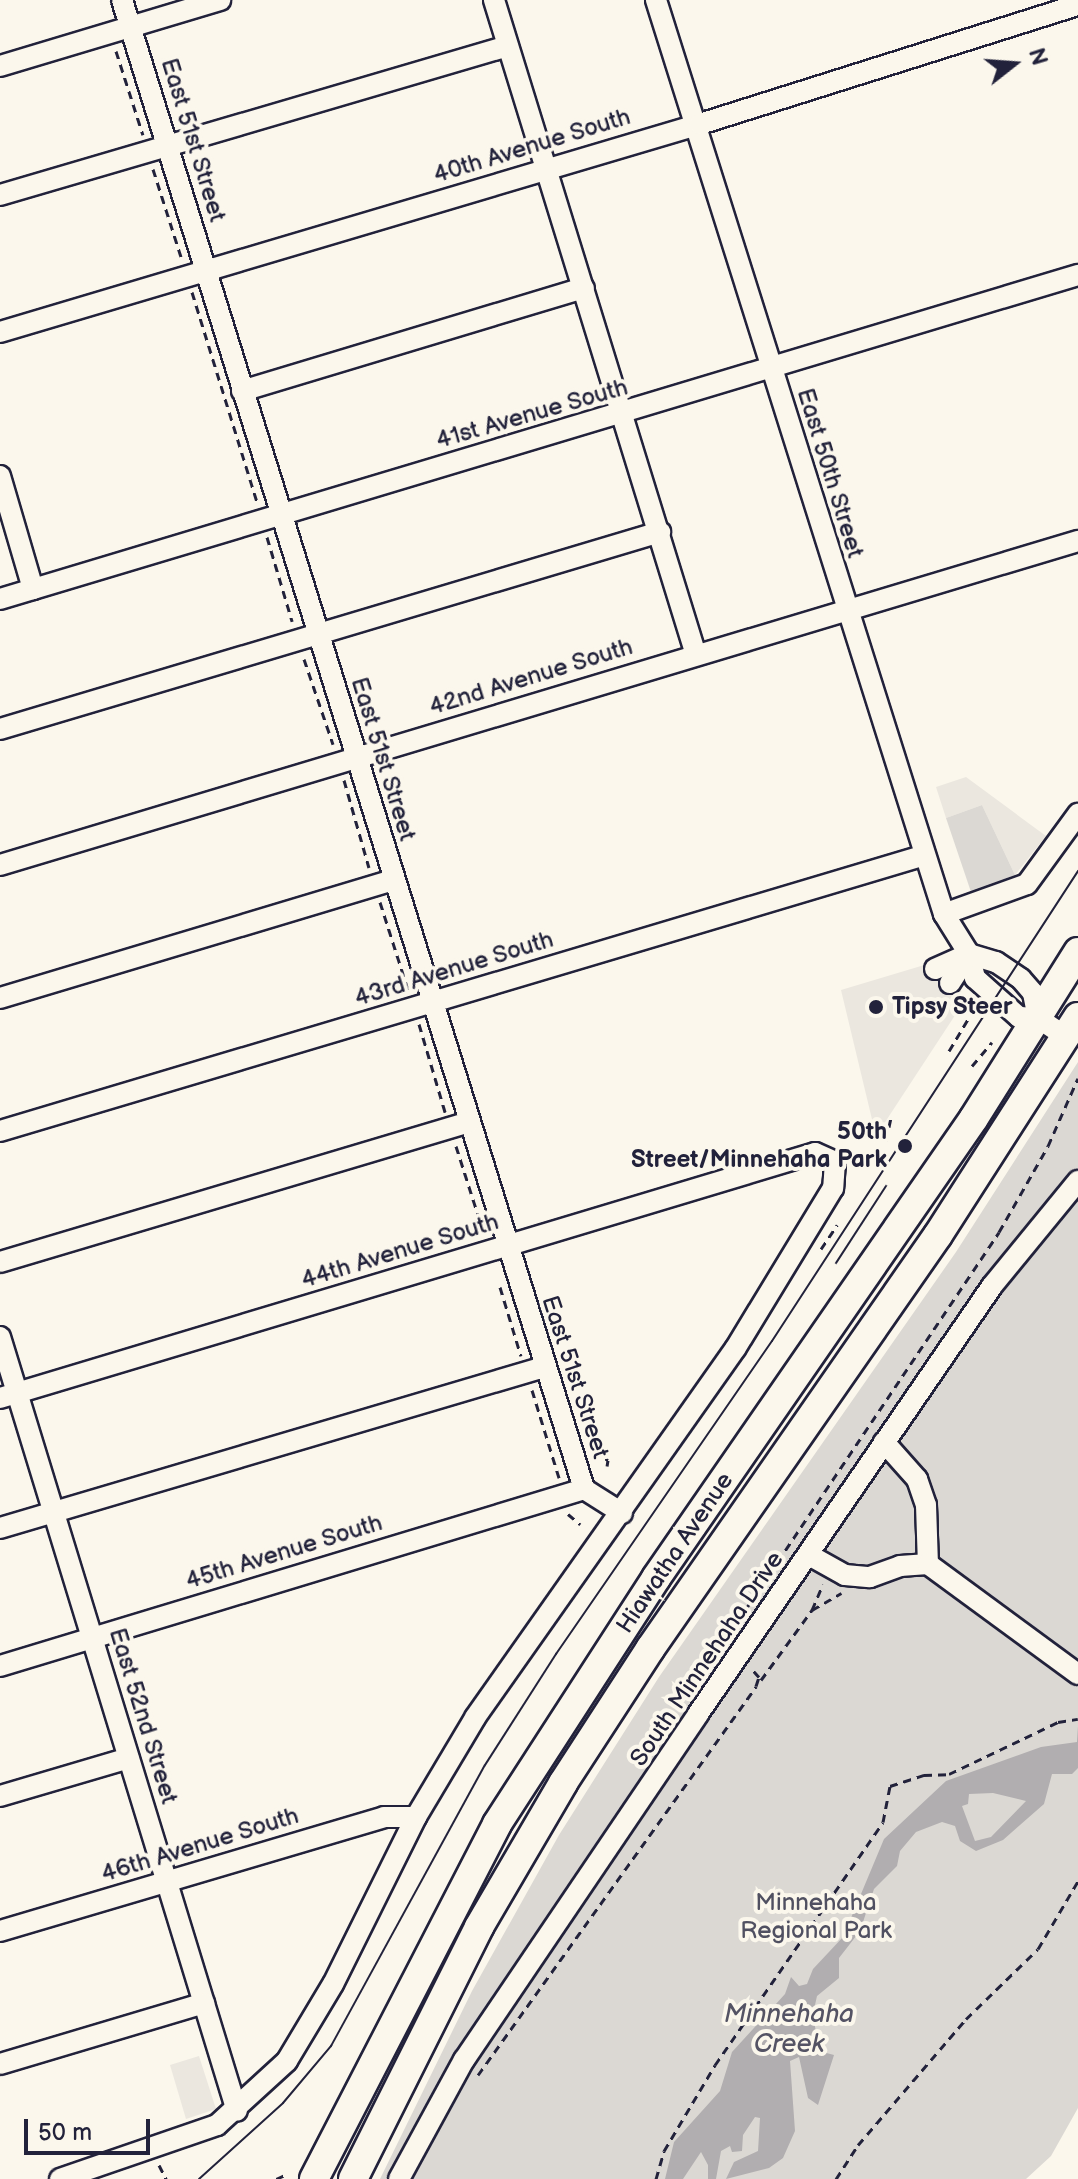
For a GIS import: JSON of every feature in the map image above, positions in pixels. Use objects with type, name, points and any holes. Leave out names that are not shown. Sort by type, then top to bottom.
[{"type":"highway","name":"Hiawatha Avenue","points":[[314,2179],[497,1824],[656,1578],[1038,1018],[1078,952]]},
{"type":"highway","name":"Hiawatha Avenue","points":[[353,2179],[479,1927],[563,1783],[650,1649],[938,1235],[1072,1027]]},
{"type":"street","name":"East 51st Street","points":[[122,0],[584,1489],[622,1513]]},
{"type":"street","points":[[0,66],[220,0]]},
{"type":"street","points":[[494,0],[696,655]]},
{"type":"street","name":"East 50th Street","points":[[656,0],[922,856],[944,914],[969,954],[975,978],[1003,1006],[1019,1017],[1038,1018],[1072,1027]]},
{"type":"street","name":"40th Avenue South","points":[[0,332],[695,124],[1078,5]]},
{"type":"street","points":[[0,195],[508,46]]},
{"type":"street","name":"41st Avenue South","points":[[0,599],[771,371],[1078,275]]},
{"type":"street","points":[[242,391],[584,288]]},
{"type":"street","points":[[0,476],[33,589]]},
{"type":"street","points":[[0,729],[660,532]]},
{"type":"street","name":"42nd Avenue South","points":[[0,865],[1078,541]]},
{"type":"street","points":[[944,914],[1027,884],[1078,814]]},
{"type":"street","name":"43rd Avenue South","points":[[0,1131],[922,856]]},
{"type":"street","points":[[0,998],[393,880]]},
{"type":"street","points":[[942,976],[969,954],[996,962],[1021,979],[1033,993],[1038,1018]]},
{"type":"street","points":[[0,1262],[469,1122]]},
{"type":"street","name":"44th Avenue South","points":[[8,1396],[815,1153],[835,1162],[833,1188],[735,1349],[622,1513]]},
{"type":"street","name":"South Minnehaha Drive","points":[[399,2179],[464,2060],[884,1442],[992,1286],[1078,1181]]},
{"type":"street","name":"East 52nd Street","points":[[0,1337],[8,1396],[53,1512],[237,2111]]},
{"type":"street","points":[[0,1528],[544,1367]]},
{"type":"street","points":[[884,1442],[917,1479],[926,1505],[928,1564]]},
{"type":"street","name":"45th Avenue South","points":[[0,1666],[584,1489]]},
{"type":"street","points":[[60,2179],[199,2133],[237,2111],[287,2061],[333,1984],[416,1817],[475,1718],[622,1513]]},
{"type":"street","points":[[809,1555],[831,1567],[864,1577],[928,1564],[979,1598],[1078,1674]]},
{"type":"street","points":[[0,1796],[129,1758]]},
{"type":"street","name":"46th Avenue South","points":[[0,1931],[384,1817],[416,1817]]},
{"type":"street","points":[[0,2064],[204,2003]]},
{"type":"path","points":[[193,289],[260,504]]},
{"type":"path","points":[[949,1051],[978,1005]]},
{"type":"path","points":[[972,1066],[992,1042]]},
{"type":"path","points":[[886,1141],[891,1118]]},
{"type":"path","points":[[821,1249],[837,1225]]},
{"type":"path","points":[[564,1509],[580,1524]]},
{"type":"path","points":[[756,1686],[812,1610],[831,1567]]},
{"type":"path","points":[[812,1610],[864,1577]]},
{"type":"path","points":[[656,2179],[664,2151],[715,2065],[883,1822],[890,1786],[924,1775],[949,1774],[1058,1722],[1078,1719]]},
{"type":"path","points":[[836,2179],[858,2145],[966,2019],[1038,1949],[1078,1881]]},
{"type":"path","points":[[276,2179],[285,2175],[284,2179]]},
{"type":"shaded area","points":[[966,777],[1046,836],[1015,875],[982,805],[946,818],[936,787]]},
{"type":"shaded area","points":[[931,963],[967,997],[876,1136],[841,990]]},
{"type":"shaded area","points":[[199,2056],[216,2109],[186,2119],[170,2065]]},
{"type":"green space","points":[[982,805],[1015,875],[971,892],[946,818]]},
{"type":"green space","name":"Minnehaha Regional Park","points":[[1078,1062],[1078,2108],[1051,2156],[1026,2179],[380,2179],[472,1991],[559,1835],[659,1677],[956,1252]]},
{"type":"water","name":"Minnehaha Creek","points":[[1078,1726],[1078,1768],[1072,1774],[1052,1774],[1044,1804],[1003,1840],[976,1851],[960,1841],[955,1826],[942,1822],[916,1832],[900,1851],[897,1866],[874,1889],[860,1931],[839,1958],[839,1978],[817,1996],[813,2014],[819,2051],[834,2055],[818,2105],[808,2098],[799,2057],[790,2061],[795,2131],[783,2158],[769,2168],[726,2179],[734,2162],[758,2151],[760,2118],[755,2117],[743,2135],[742,2151],[732,2152],[730,2146],[721,2151],[716,2179],[708,2179],[708,2165],[701,2152],[683,2179],[665,2179],[674,2142],[720,2091],[732,2052],[785,1994],[791,1977],[799,1986],[807,1984],[813,1969],[843,1937],[884,1839],[946,1781],[1041,1747],[1077,1742]],"holes":[[[993,1793],[1026,1801],[991,1837],[975,1841],[962,1806],[968,1804],[969,1794]]]},
{"type":"tram line","points":[[199,2179],[283,2103],[331,2046],[485,1765],[556,1654],[772,1341],[1078,871]]},
{"type":"tram line","points":[[836,1263],[886,1186]]},
{"type":"place","name":"Tipsy Steer","points":[[876,1007]]},
{"type":"place","name":"50th Street/Minnehaha Park","points":[[905,1146]]}]
